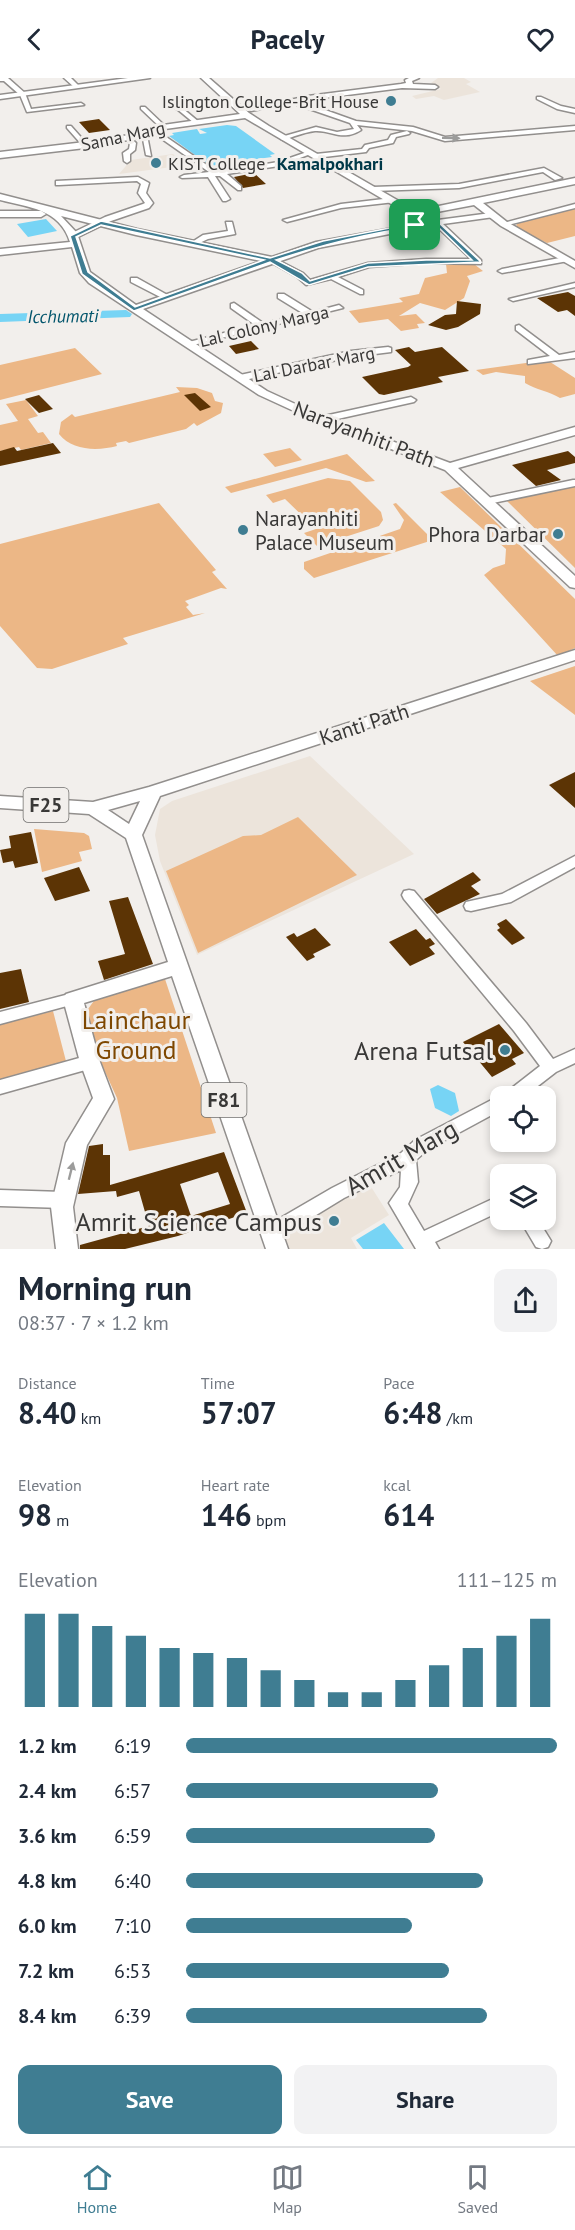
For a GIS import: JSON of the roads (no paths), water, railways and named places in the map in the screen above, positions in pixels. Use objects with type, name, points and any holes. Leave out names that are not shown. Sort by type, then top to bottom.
[{"type":"main road","points":[[0,96],[122,79],[146,78]]},
{"type":"main road","points":[[205,78],[237,106],[249,112],[283,138],[411,212],[424,215]]},
{"type":"main road","name":"Sama Marg","points":[[0,155],[128,138],[144,135],[163,127],[249,112]]},
{"type":"main road","points":[[134,309],[323,243],[415,225],[424,215],[434,210],[575,181]]},
{"type":"main road","points":[[0,197],[53,213],[271,260]]},
{"type":"main road","points":[[476,202],[504,224],[575,265]]},
{"type":"main road","points":[[0,208],[24,204]]},
{"type":"main road","points":[[0,214],[53,213],[67,226],[74,240],[0,252]]},
{"type":"main road","name":"Narayanhiti Path","points":[[74,240],[85,273],[134,309],[240,378],[285,404],[453,470],[575,584]]},
{"type":"main road","points":[[424,457],[474,464],[575,431]]},
{"type":"main road","points":[[453,470],[575,438]]},
{"type":"main road","points":[[474,464],[469,474],[475,489]]},
{"type":"main road","name":"Kanti Path","points":[[153,792],[575,655]]},
{"type":"main road","points":[[93,808],[133,835],[153,792]]},
{"type":"main road","name":"F25","points":[[0,802],[93,808],[153,792]]},
{"type":"main road","name":"F81","points":[[133,835],[180,966],[238,1143],[274,1241]]},
{"type":"main road","points":[[67,1249],[62,1207],[77,1143],[104,1099],[90,1062],[73,999],[180,966]]},
{"type":"street","points":[[67,78],[76,87]]},
{"type":"street","points":[[262,78],[270,80]]},
{"type":"street","points":[[393,78],[403,86]]},
{"type":"street","points":[[403,86],[410,83],[408,80],[416,78]]},
{"type":"street","points":[[0,79],[6,79],[23,94],[29,111],[81,105]]},
{"type":"street","points":[[249,112],[293,101],[403,86],[435,87]]},
{"type":"street","points":[[539,98],[559,108],[575,111]]},
{"type":"street","points":[[293,101],[355,123],[417,130],[454,139],[575,128]]},
{"type":"street","points":[[166,103],[179,108],[196,122]]},
{"type":"street","points":[[142,108],[163,127]]},
{"type":"street","points":[[283,138],[316,129],[337,134],[355,131],[358,130],[353,124],[355,123]]},
{"type":"street","points":[[69,127],[85,145]]},
{"type":"street","points":[[184,177],[279,164],[313,155],[364,151],[367,146],[391,142],[393,136],[417,130]]},
{"type":"street","points":[[154,131],[238,188]]},
{"type":"street","points":[[144,135],[149,154]]},
{"type":"street","points":[[127,161],[126,153],[132,150],[133,143],[128,138]]},
{"type":"street","points":[[373,189],[459,186],[544,170],[558,178]]},
{"type":"street","points":[[216,174],[226,199]]},
{"type":"street","points":[[59,183],[116,177],[138,179],[145,183],[142,193],[149,203],[146,206],[101,223],[74,240]]},
{"type":"street","points":[[287,219],[341,206],[359,206],[392,200]]},
{"type":"street","points":[[504,224],[575,206]]},
{"type":"street","points":[[415,225],[491,215]]},
{"type":"street","points":[[333,277],[331,275],[368,265],[426,261],[478,262],[438,223]]},
{"type":"street","points":[[193,244],[206,237],[232,232],[229,224]]},
{"type":"street","points":[[502,271],[565,259]]},
{"type":"street","points":[[271,260],[300,275],[309,283],[333,277],[360,292]]},
{"type":"street","points":[[134,280],[167,297]]},
{"type":"street","points":[[513,298],[575,285]]},
{"type":"street","points":[[281,296],[311,314]]},
{"type":"street","points":[[234,306],[260,326]]},
{"type":"street","name":"Lal Colony Marga","points":[[189,343],[339,308]]},
{"type":"street","points":[[519,328],[556,357]]},
{"type":"street","name":"Lal Darbar Marg","points":[[240,378],[351,354],[388,350]]},
{"type":"street","points":[[531,362],[575,355]]},
{"type":"street","points":[[382,394],[392,404]]},
{"type":"street","points":[[324,419],[411,400]]},
{"type":"street","points":[[488,501],[573,483]]},
{"type":"street","points":[[471,906],[506,898],[575,861]]},
{"type":"street","points":[[409,895],[520,1027],[550,1067]]},
{"type":"street","points":[[0,1018],[73,999]]},
{"type":"street","points":[[526,1086],[550,1067],[575,1056]]},
{"type":"street","points":[[0,1088],[90,1062]]},
{"type":"street","name":"Amrit Marg","points":[[274,1241],[338,1193],[406,1158],[421,1145],[490,1108]]},
{"type":"street","points":[[406,1158],[411,1179],[410,1189],[398,1203],[425,1245],[490,1209]]},
{"type":"street","points":[[0,1198],[63,1200]]},
{"type":"street","points":[[535,1230],[542,1241]]},
{"type":"water","points":[[236,126],[275,154],[270,155],[272,157],[210,166],[169,136],[174,135],[172,133],[197,129],[200,134],[207,133],[199,129]]},
{"type":"water","points":[[46,219],[57,231],[28,237],[17,224]]},
{"type":"water","points":[[438,1085],[455,1093],[459,1111],[451,1116],[435,1108],[430,1089]]},
{"type":"water","points":[[384,1223],[404,1249],[363,1249],[356,1240]]},
{"type":"waterway","name":"Icchumati","points":[[0,318],[126,314]]},
{"type":"place","name":"Islington College-Brit House","points":[[391,101]]},
{"type":"place","name":"KIST College","points":[[156,163]]},
{"type":"place","name":"Narayanhiti Palace Museum","points":[[243,530]]},
{"type":"place","name":"Phora Darbar","points":[[558,534]]},
{"type":"place","name":"Arena Futsal","points":[[505,1050]]},
{"type":"place","name":"Amrit Science Campus","points":[[334,1221]]},
{"type":"district","name":"Kamalpokhari","points":[[330,163]]},
{"type":"park label","name":"Lainchaur Ground","points":[[136,1034]]}]
